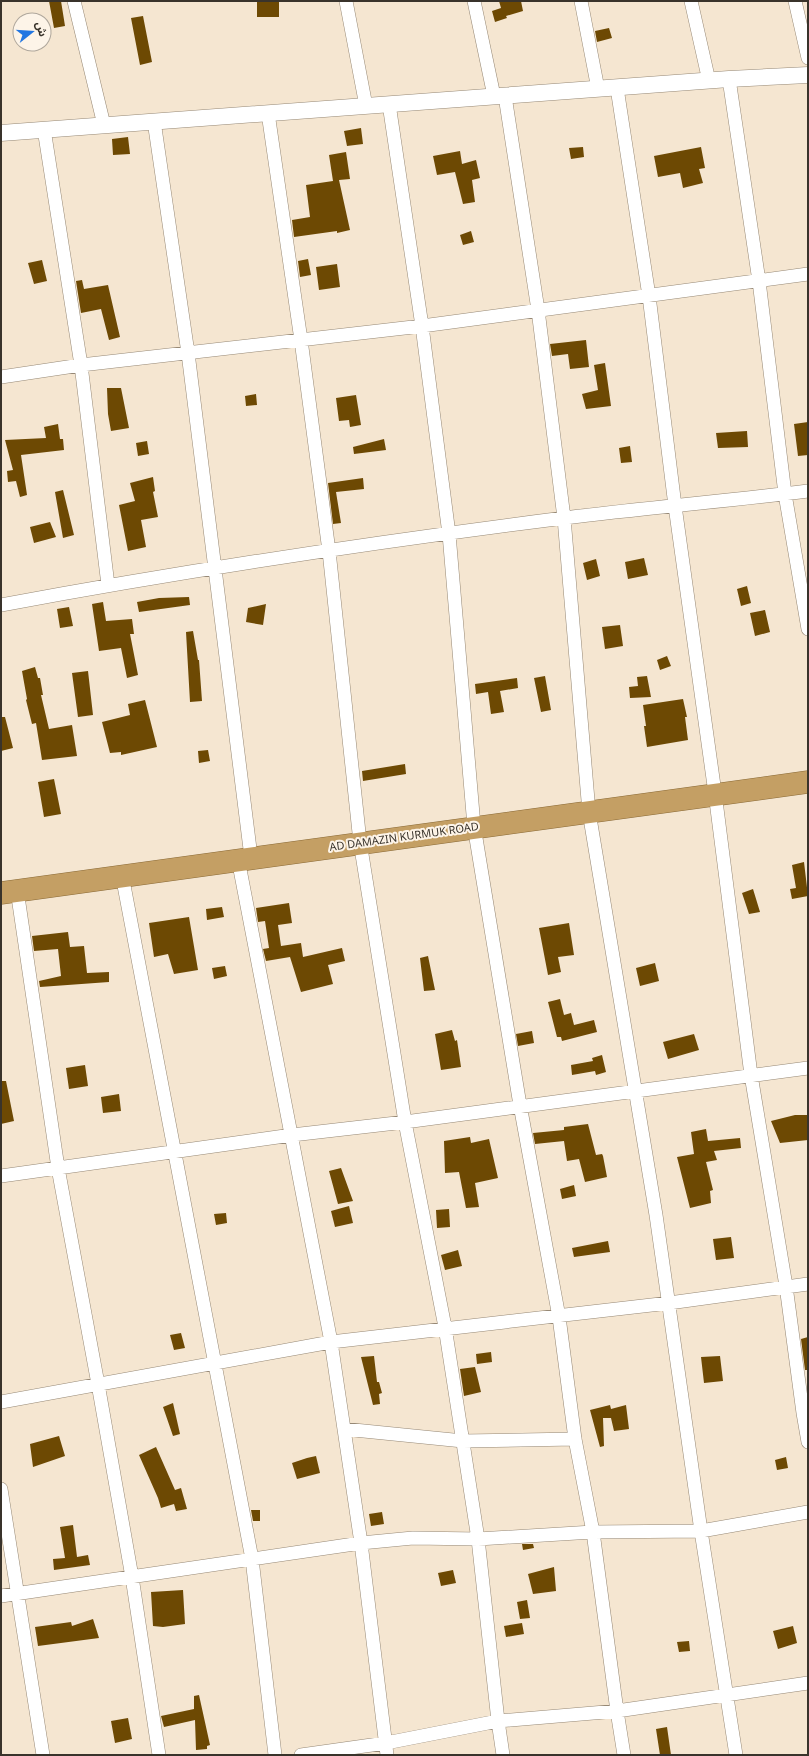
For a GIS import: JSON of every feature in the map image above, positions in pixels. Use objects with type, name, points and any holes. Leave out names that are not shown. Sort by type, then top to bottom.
[{"type":"highway","name":"AD DAMAZIN KURMUK ROAD","points":[[9,892],[474,826],[588,812],[715,793],[808,782]]},
{"type":"street","points":[[74,1],[104,125]]},
{"type":"street","points":[[346,1],[366,106]]},
{"type":"street","points":[[474,1],[499,96],[538,310],[564,518],[588,812],[636,1090],[701,1531],[736,1755]]},
{"type":"street","points":[[581,1],[598,89]]},
{"type":"street","points":[[691,1],[709,81]]},
{"type":"street","points":[[795,1],[808,58]]},
{"type":"street","points":[[1,133],[729,79],[808,75]]},
{"type":"street","points":[[729,79],[759,281],[785,494],[808,629]]},
{"type":"street","points":[[617,88],[649,296],[675,506],[715,793],[751,1075],[786,1286],[802,1413],[808,1442]]},
{"type":"street","points":[[389,104],[422,326],[449,534],[474,826],[520,1105],[559,1317],[575,1439],[593,1532],[624,1755]]},
{"type":"street","points":[[268,113],[301,340],[329,551],[360,842],[406,1122],[445,1328],[463,1441],[478,1539],[503,1755]]},
{"type":"street","points":[[154,121],[188,353],[213,567],[244,858],[292,1135],[331,1342],[361,1543],[386,1749]]},
{"type":"street","points":[[44,129],[81,365],[108,585]]},
{"type":"street","points":[[1,377],[81,365],[422,326],[808,274]]},
{"type":"street","points":[[1,605],[213,567],[564,518],[808,491]]},
{"type":"street","points":[[122,875],[213,1362],[252,1559],[275,1755]]},
{"type":"street","points":[[9,892],[132,1577],[159,1755]]},
{"type":"street","points":[[1,1176],[292,1135],[406,1122],[520,1105],[808,1068]]},
{"type":"street","points":[[1,1402],[213,1362],[331,1342],[668,1304],[808,1284]]},
{"type":"street","points":[[344,1429],[463,1441],[575,1439]]},
{"type":"street","points":[[1,1489],[43,1755]]},
{"type":"street","points":[[1,1596],[361,1543],[413,1538],[478,1539],[593,1532],[701,1531],[808,1512]]},
{"type":"street","points":[[301,1755],[386,1749],[498,1720],[617,1711],[808,1683]]},
{"type":"building","points":[[49,1],[61,1],[65,26],[54,28]]},
{"type":"building","points":[[257,1],[279,1],[279,17],[257,17]]},
{"type":"building","points":[[499,1],[521,1],[523,11],[506,16],[507,18],[495,22],[492,11],[501,8]]},
{"type":"building","points":[[143,16],[152,62],[140,65],[131,18]]},
{"type":"building","points":[[609,28],[612,38],[597,42],[595,31]]},
{"type":"building","points":[[361,128],[363,144],[347,146],[344,131]]},
{"type":"building","points":[[128,137],[130,154],[113,155],[112,139]]},
{"type":"building","points":[[583,147],[584,157],[571,159],[569,148]]},
{"type":"building","points":[[701,147],[705,168],[699,169],[703,183],[683,188],[680,173],[658,177],[654,156]]},
{"type":"building","points":[[460,151],[462,164],[476,160],[480,178],[472,180],[475,202],[463,204],[455,172],[437,175],[433,156]]},
{"type":"building","points":[[346,152],[350,179],[339,180],[350,230],[337,233],[337,231],[294,237],[292,220],[310,217],[306,185],[333,181],[329,155]]},
{"type":"building","points":[[471,231],[474,242],[463,245],[460,235]]},
{"type":"building","points":[[308,259],[311,275],[300,277],[298,261]]},
{"type":"building","points":[[42,260],[47,281],[34,284],[28,263]]},
{"type":"building","points":[[337,264],[340,287],[319,290],[316,267]]},
{"type":"building","points":[[82,280],[84,289],[108,285],[120,337],[109,340],[101,309],[81,313],[76,281]]},
{"type":"building","points":[[586,340],[589,367],[570,369],[568,354],[552,356],[550,344]]},
{"type":"building","points":[[605,363],[611,406],[586,409],[582,394],[598,390],[594,365]]},
{"type":"building","points":[[107,388],[121,388],[129,428],[111,431],[108,414]]},
{"type":"building","points":[[256,394],[257,405],[246,406],[245,396]]},
{"type":"building","points":[[356,395],[361,425],[350,427],[349,420],[339,421],[336,398]]},
{"type":"building","points":[[808,422],[808,455],[798,456],[794,424]]},
{"type":"building","points":[[58,424],[60,439],[63,439],[64,450],[21,455],[27,495],[20,497],[16,481],[8,482],[7,471],[13,470],[5,440],[46,438],[44,427]]},
{"type":"building","points":[[747,431],[748,447],[718,448],[716,433]]},
{"type":"building","points":[[384,439],[386,450],[354,454],[353,447]]},
{"type":"building","points":[[147,441],[149,454],[138,456],[136,443]]},
{"type":"building","points":[[630,446],[632,462],[621,463],[619,448]]},
{"type":"building","points":[[153,477],[155,491],[153,492],[158,517],[141,520],[146,547],[128,551],[119,505],[135,501],[130,483]]},
{"type":"building","points":[[363,478],[364,489],[336,492],[341,523],[333,524],[328,483]]},
{"type":"building","points":[[63,490],[74,535],[63,538],[55,492]]},
{"type":"building","points":[[50,522],[56,537],[34,543],[30,527]]},
{"type":"building","points":[[644,558],[648,575],[628,579],[625,562]]},
{"type":"building","points":[[596,559],[600,576],[587,580],[583,563]]},
{"type":"building","points":[[747,586],[751,603],[741,606],[737,589]]},
{"type":"building","points":[[189,597],[190,605],[139,612],[137,602],[159,598]]},
{"type":"building","points":[[103,602],[106,621],[132,619],[134,634],[130,634],[138,675],[127,678],[121,648],[99,651],[92,604]]},
{"type":"building","points":[[266,604],[263,625],[246,622],[248,608]]},
{"type":"building","points":[[69,607],[73,626],[60,628],[57,609]]},
{"type":"building","points":[[765,610],[770,632],[755,636],[750,613]]},
{"type":"building","points":[[620,625],[623,646],[605,649],[602,627]]},
{"type":"building","points":[[193,631],[199,660],[202,701],[190,702],[186,632]]},
{"type":"building","points":[[667,656],[671,666],[660,670],[657,660]]},
{"type":"building","points":[[35,667],[38,678],[40,678],[43,695],[41,695],[49,729],[72,725],[77,756],[42,760],[36,723],[32,724],[26,700],[22,671]]},
{"type":"building","points":[[88,671],[93,715],[78,717],[72,673]]},
{"type":"building","points":[[545,676],[551,710],[541,712],[534,678]]},
{"type":"building","points":[[647,676],[651,697],[630,698],[629,687],[638,686],[637,677]]},
{"type":"building","points":[[517,678],[518,688],[500,691],[504,712],[491,714],[488,692],[476,694],[475,684]]},
{"type":"building","points":[[683,699],[687,717],[685,717],[688,740],[647,747],[643,705]]},
{"type":"building","points":[[145,700],[157,747],[121,755],[121,752],[110,753],[102,722],[130,715],[128,704]]},
{"type":"building","points":[[1,717],[5,717],[13,748],[1,751]]},
{"type":"building","points":[[208,750],[210,761],[199,763],[198,751]]},
{"type":"building","points":[[405,764],[406,774],[363,781],[362,771]]},
{"type":"building","points":[[54,779],[61,814],[44,817],[38,782]]},
{"type":"building","points":[[804,862],[808,896],[792,899],[790,889],[796,888],[792,865]]},
{"type":"building","points":[[753,889],[760,912],[749,914],[742,893]]},
{"type":"building","points":[[289,903],[292,923],[278,925],[281,946],[301,943],[303,957],[342,948],[345,961],[328,965],[333,984],[301,992],[290,957],[266,961],[263,949],[269,948],[265,921],[258,922],[256,908]]},
{"type":"building","points":[[222,907],[224,917],[207,920],[206,909]]},
{"type":"building","points":[[189,917],[198,970],[174,974],[168,954],[154,957],[149,923]]},
{"type":"building","points":[[569,923],[574,955],[558,957],[561,972],[548,975],[539,928]]},
{"type":"building","points":[[68,932],[70,947],[84,946],[87,973],[109,972],[109,982],[40,987],[39,981],[61,976],[58,949],[34,951],[32,936]]},
{"type":"building","points":[[428,956],[435,990],[424,991],[420,958]]},
{"type":"building","points":[[655,963],[659,981],[640,986],[636,968]]},
{"type":"building","points":[[225,966],[227,976],[214,979],[212,968]]},
{"type":"building","points":[[560,999],[564,1015],[571,1013],[574,1025],[594,1020],[597,1032],[562,1041],[561,1037],[557,1037],[548,1002]]},
{"type":"building","points":[[452,1030],[455,1041],[457,1040],[461,1067],[441,1070],[435,1034]]},
{"type":"building","points":[[532,1031],[534,1043],[518,1046],[516,1034]]},
{"type":"building","points":[[694,1034],[699,1050],[668,1059],[663,1042]]},
{"type":"building","points":[[602,1055],[606,1072],[596,1075],[595,1071],[572,1075],[571,1065],[593,1061],[592,1058]]},
{"type":"building","points":[[85,1065],[88,1086],[69,1089],[66,1068]]},
{"type":"building","points":[[1,1081],[6,1081],[14,1121],[1,1124]]},
{"type":"building","points":[[119,1094],[121,1111],[103,1113],[101,1097]]},
{"type":"building","points":[[795,1115],[808,1115],[808,1140],[780,1143],[771,1121]]},
{"type":"building","points":[[588,1124],[596,1155],[602,1154],[603,1156],[607,1177],[585,1182],[579,1159],[567,1161],[564,1141],[535,1144],[533,1133],[564,1130],[564,1127]]},
{"type":"building","points":[[706,1129],[708,1141],[740,1138],[741,1148],[714,1151],[717,1160],[706,1162],[713,1190],[710,1191],[711,1203],[690,1208],[677,1157],[694,1154],[691,1132]]},
{"type":"building","points":[[470,1137],[471,1143],[489,1139],[498,1178],[475,1183],[479,1207],[466,1208],[459,1172],[445,1173],[444,1141]]},
{"type":"building","points":[[341,1168],[353,1201],[338,1204],[329,1171]]},
{"type":"building","points":[[574,1185],[576,1196],[562,1199],[560,1189]]},
{"type":"building","points":[[349,1206],[353,1223],[335,1227],[331,1211]]},
{"type":"building","points":[[449,1209],[450,1227],[437,1228],[436,1210]]},
{"type":"building","points":[[226,1213],[227,1223],[216,1225],[214,1214]]},
{"type":"building","points":[[731,1237],[734,1258],[716,1260],[713,1239]]},
{"type":"building","points":[[608,1241],[610,1252],[574,1257],[572,1248]]},
{"type":"building","points":[[458,1250],[462,1266],[445,1270],[441,1255]]},
{"type":"building","points":[[181,1333],[185,1348],[174,1350],[170,1335]]},
{"type":"building","points":[[808,1337],[808,1370],[805,1370],[801,1339]]},
{"type":"building","points":[[491,1352],[492,1362],[477,1364],[476,1354]]},
{"type":"building","points":[[374,1356],[377,1382],[379,1382],[382,1393],[379,1394],[380,1404],[373,1405],[361,1357]]},
{"type":"building","points":[[720,1356],[723,1381],[704,1383],[701,1357]]},
{"type":"building","points":[[475,1367],[481,1392],[464,1396],[460,1369]]},
{"type":"building","points":[[173,1403],[180,1434],[173,1436],[163,1407]]},
{"type":"building","points":[[610,1405],[611,1409],[626,1405],[629,1429],[614,1431],[611,1418],[603,1418],[604,1446],[600,1447],[590,1410]]},
{"type":"building","points":[[59,1436],[65,1456],[33,1467],[30,1444]]},
{"type":"building","points":[[156,1447],[175,1490],[181,1488],[187,1509],[176,1511],[174,1504],[161,1508],[139,1455]]},
{"type":"building","points":[[316,1456],[320,1473],[297,1479],[292,1463]]},
{"type":"building","points":[[786,1457],[788,1468],[777,1470],[775,1460]]},
{"type":"building","points":[[251,1510],[260,1510],[260,1521],[253,1521]]},
{"type":"building","points":[[382,1512],[384,1524],[371,1526],[369,1514]]},
{"type":"building","points":[[73,1525],[77,1557],[88,1555],[90,1565],[54,1570],[53,1559],[65,1558],[60,1527]]},
{"type":"building","points":[[522,1544],[533,1544],[534,1548],[523,1550]]},
{"type":"building","points":[[554,1567],[556,1591],[533,1594],[528,1574]]},
{"type":"building","points":[[453,1570],[456,1583],[441,1586],[438,1573]]},
{"type":"building","points":[[183,1590],[185,1624],[163,1627],[153,1626],[151,1592]]},
{"type":"building","points":[[527,1600],[530,1618],[520,1619],[517,1602]]},
{"type":"building","points":[[93,1619],[99,1638],[38,1646],[35,1627],[71,1622],[72,1626]]},
{"type":"building","points":[[522,1623],[524,1634],[506,1637],[504,1626]]},
{"type":"building","points":[[793,1626],[797,1643],[778,1649],[773,1631]]},
{"type":"building","points":[[689,1641],[690,1651],[679,1652],[677,1642]]},
{"type":"building","points":[[199,1695],[210,1745],[207,1746],[207,1749],[196,1750],[195,1720],[164,1727],[161,1716],[194,1709],[194,1696]]},
{"type":"building","points":[[128,1718],[132,1739],[115,1743],[111,1721]]},
{"type":"building","points":[[667,1727],[671,1755],[660,1755],[656,1729]]}]
